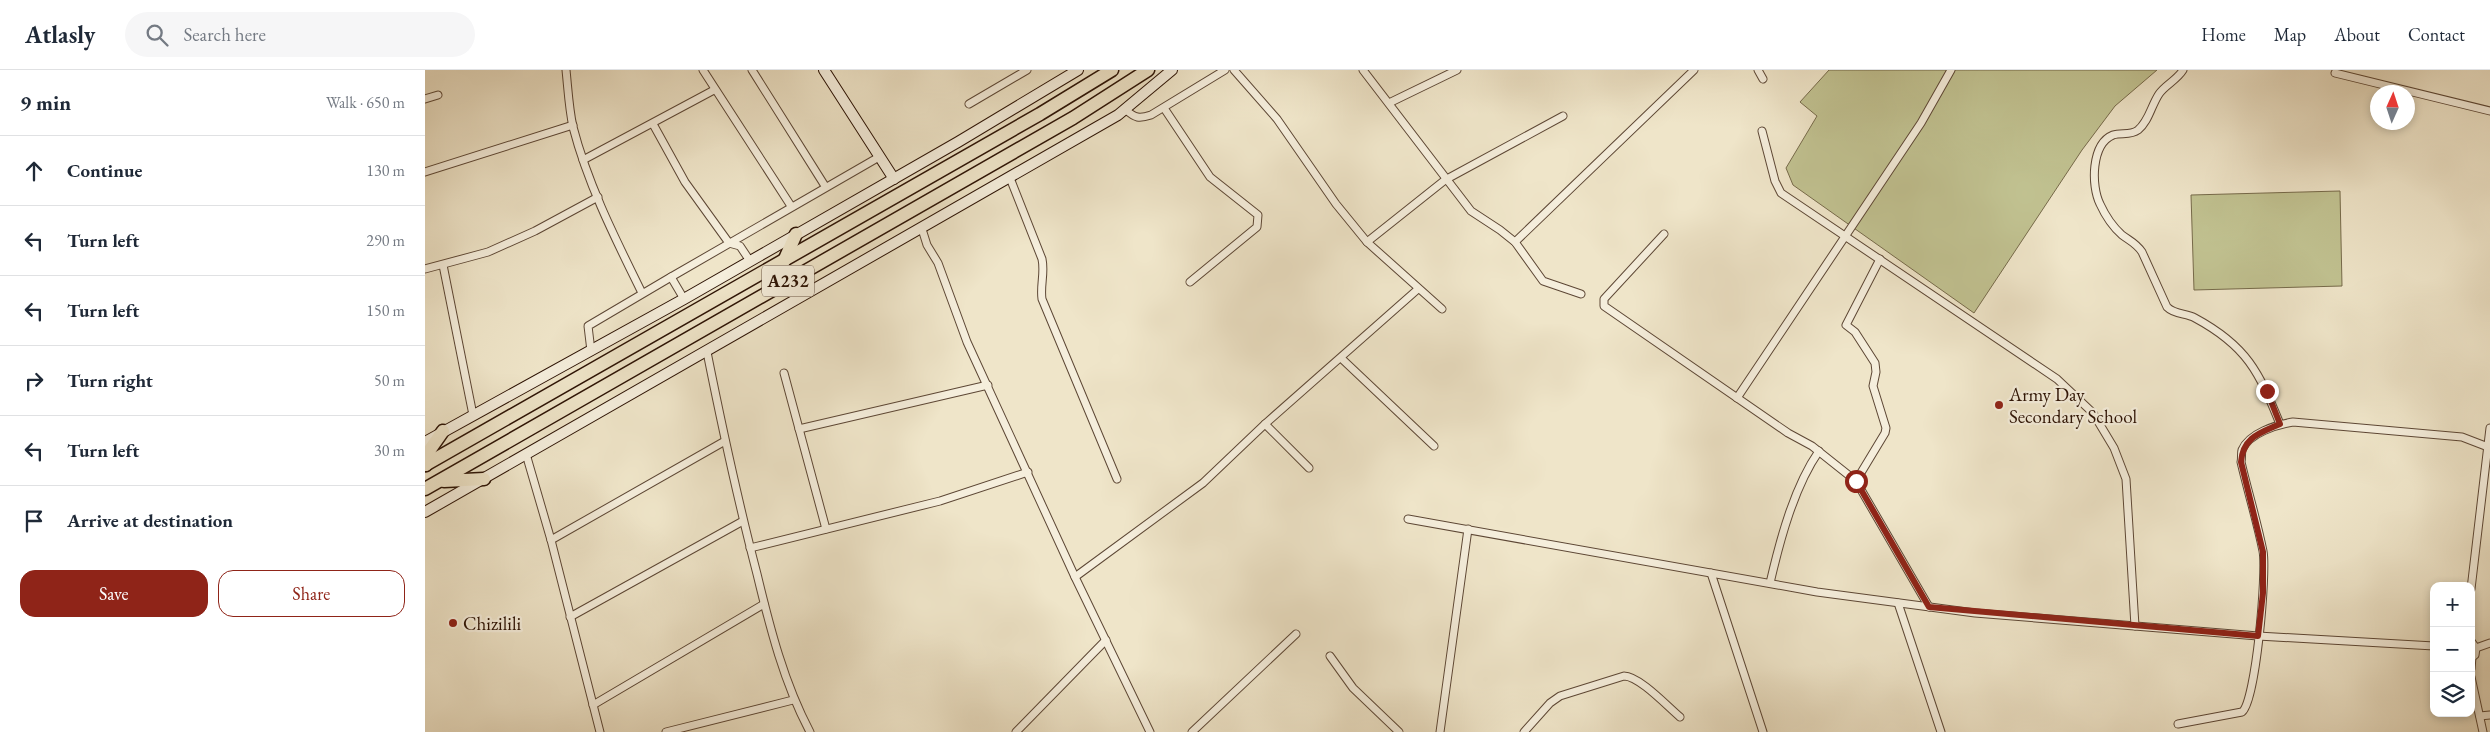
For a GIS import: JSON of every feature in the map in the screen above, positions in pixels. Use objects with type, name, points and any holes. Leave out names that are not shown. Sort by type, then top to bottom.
[{"type":"highway","name":"A232","points":[[426,465],[1040,114],[1112,70]]},
{"type":"highway","name":"A232","points":[[425,489],[1073,118],[1149,70]]},
{"type":"highway","points":[[784,261],[796,234]]},
{"type":"highway","points":[[426,465],[429,451],[443,431]]},
{"type":"highway","points":[[439,481],[484,478]]},
{"type":"main road","points":[[825,70],[893,179]]},
{"type":"main road","points":[[425,442],[750,261],[1078,70]]},
{"type":"main road","points":[[425,512],[922,229],[1126,110],[1172,70]]},
{"type":"street","points":[[566,70],[573,125],[583,160],[597,197],[642,293]]},
{"type":"street","points":[[703,70],[714,90],[721,95],[791,206]]},
{"type":"street","points":[[752,70],[825,186]]},
{"type":"street","points":[[969,104],[1027,70]]},
{"type":"street","points":[[1126,110],[1135,117],[1142,118],[1164,108],[1225,70]]},
{"type":"street","points":[[1234,70],[1277,119],[1336,204],[1367,242],[1442,308]]},
{"type":"street","points":[[1363,70],[1445,180],[1471,211],[1501,230],[1515,242],[1543,281],[1581,294]]},
{"type":"street","points":[[1389,103],[1457,70]]},
{"type":"street","points":[[1515,242],[1694,70]]},
{"type":"street","points":[[1758,70],[1763,79]]},
{"type":"street","points":[[1737,398],[1921,123],[1951,70]]},
{"type":"street","points":[[2183,70],[2160,93],[2146,123],[2136,132],[2114,134],[2100,148],[2093,174],[2093,188],[2099,204],[2114,227],[2123,236],[2136,244],[2142,252],[2167,307],[2171,311],[2195,318],[2233,344],[2248,358],[2259,374],[2280,424]]},
{"type":"street","points":[[2335,73],[2490,112]]},
{"type":"street","points":[[583,160],[714,90]]},
{"type":"street","points":[[425,99],[437,95]]},
{"type":"street","points":[[1164,108],[1210,177],[1258,214],[1259,221],[1257,227],[1190,282]]},
{"type":"street","points":[[1367,242],[1445,180],[1563,116]]},
{"type":"street","points":[[653,124],[685,182],[729,243],[740,246],[750,261]]},
{"type":"street","points":[[425,172],[573,125]]},
{"type":"street","points":[[1762,131],[1775,181],[1781,192],[2057,379],[2093,413],[2114,448],[2126,480],[2135,626]]},
{"type":"street","points":[[591,351],[588,326],[879,156]]},
{"type":"street","points":[[1010,178],[1042,259],[1044,268],[1040,287],[1042,299],[1117,479]]},
{"type":"street","points":[[425,269],[504,245],[535,231],[597,197]]},
{"type":"street","points":[[922,229],[927,244],[938,263],[967,342],[1075,577],[1150,732]]},
{"type":"street","points":[[1664,234],[1605,299],[1605,306],[1788,433],[1819,451],[1856,481],[1929,607]]},
{"type":"street","points":[[1856,481],[1886,428],[1873,386],[1876,372],[1875,363],[1855,332],[1846,325],[1880,259]]},
{"type":"street","points":[[443,265],[473,415]]},
{"type":"street","points":[[671,277],[684,298]]},
{"type":"street","points":[[1075,577],[1203,484],[1265,424],[1418,288]]},
{"type":"street","points":[[707,352],[725,441],[763,604],[793,700],[810,732]]},
{"type":"street","points":[[1341,358],[1434,446]]},
{"type":"street","points":[[784,373],[826,529]]},
{"type":"street","points":[[799,429],[988,385]]},
{"type":"street","points":[[2178,724],[2233,715],[2247,708],[2253,688],[2263,593],[2263,552],[2241,462],[2242,449],[2256,435],[2280,424],[2293,422],[2462,437],[2488,447]]},
{"type":"street","points":[[1265,424],[1309,468]]},
{"type":"street","points":[[2472,582],[2490,428]]},
{"type":"street","points":[[551,540],[725,441]]},
{"type":"street","points":[[1770,583],[1778,547],[1807,468],[1819,451]]},
{"type":"street","points":[[526,454],[551,540],[600,732]]},
{"type":"street","points":[[750,548],[940,502],[1028,472]]},
{"type":"street","points":[[1408,519],[1770,583],[1929,607],[2258,636],[2430,646]]},
{"type":"street","points":[[570,617],[743,521]]},
{"type":"street","points":[[1439,732],[1468,530]]},
{"type":"street","points":[[1711,573],[1763,732]]},
{"type":"street","points":[[1898,603],[1941,732]]},
{"type":"street","points":[[593,705],[763,604]]},
{"type":"street","points":[[1192,732],[1296,634]]},
{"type":"street","points":[[1016,732],[1106,640]]},
{"type":"street","points":[[2475,642],[2490,643]]},
{"type":"street","points":[[1330,656],[1353,688],[1399,732]]},
{"type":"street","points":[[1524,732],[1550,703],[1560,696],[1623,676],[1629,676],[1639,682],[1680,717]]},
{"type":"street","points":[[2475,694],[2483,732]]},
{"type":"street","points":[[665,732],[793,700]]},
{"type":"street","points":[[2480,716],[2490,715]]},
{"type":"green space","points":[[1829,70],[2157,70],[2115,106],[2082,150],[1974,313],[1793,185],[1786,168],[1817,116],[1800,102]]},
{"type":"green space","points":[[2340,191],[2342,286],[2194,290],[2191,195]]},
{"type":"place","name":"Army Day Secondary School","points":[[1999,405]]},
{"type":"place","name":"Chizilili","points":[[453,623]]},
{"type":"route","points":[[1856,481],[1929,607],[1975,613],[2258,636],[2263,593],[2263,552],[2241,462],[2242,449],[2256,435],[2280,424],[2267,391]]}]
